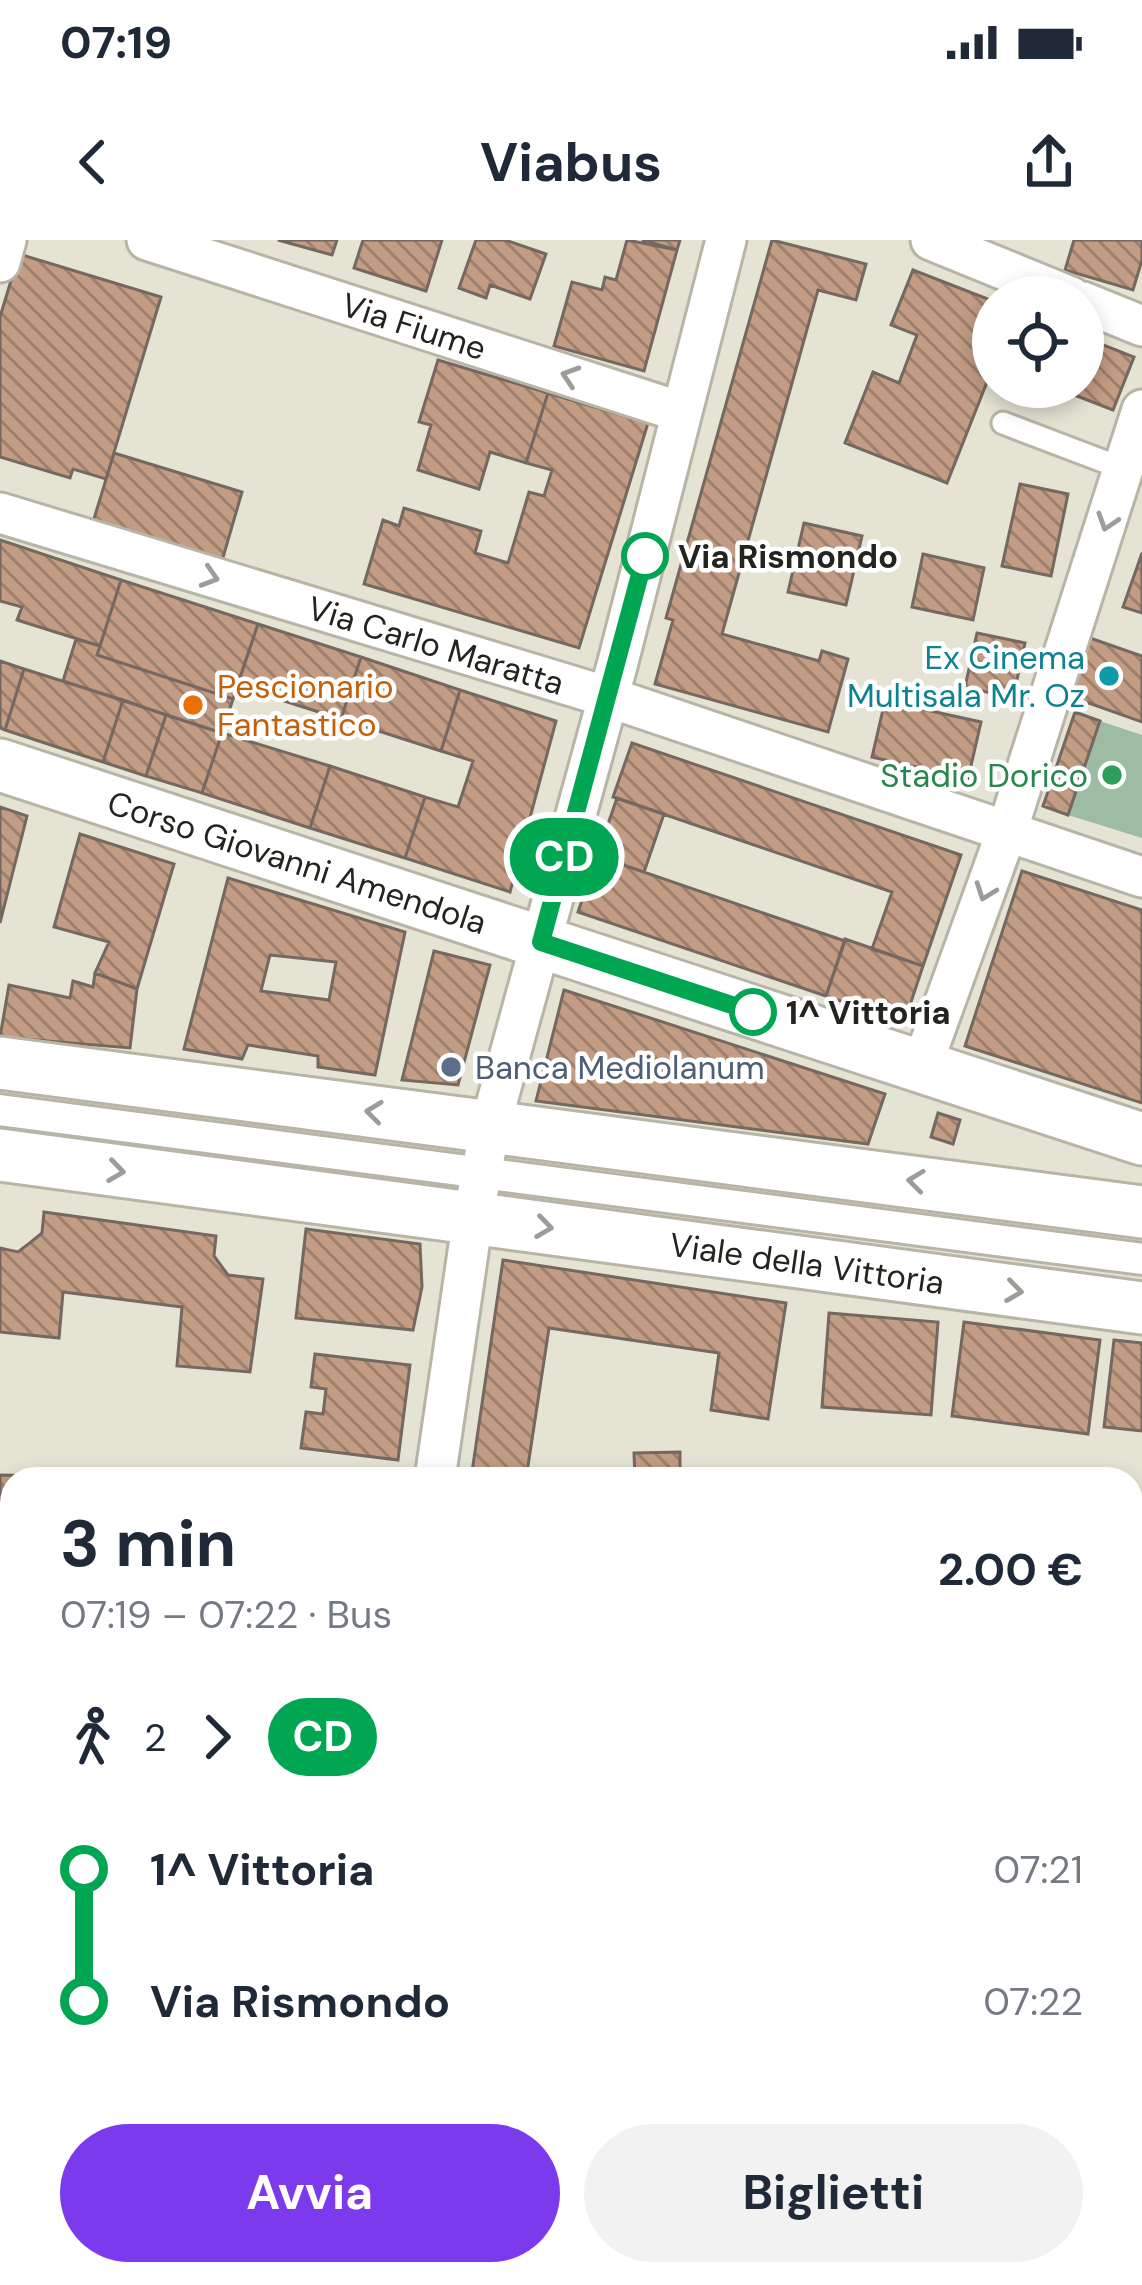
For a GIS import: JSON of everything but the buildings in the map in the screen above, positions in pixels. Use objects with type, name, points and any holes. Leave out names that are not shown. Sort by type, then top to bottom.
[{"type":"street","points":[[0,262],[6,240]]},
{"type":"street","name":"Via Fiume","points":[[147,240],[681,412]]},
{"type":"street","points":[[437,1467],[482,1172],[726,240]]},
{"type":"street","points":[[931,240],[1019,276]]},
{"type":"street","points":[[1104,311],[1142,326]]},
{"type":"street","points":[[921,1068],[1006,831],[1142,410]]},
{"type":"street","name":"Via Carlo Maratta","points":[[0,513],[608,697],[1142,878]]},
{"type":"street","name":"Corso Giovanni Amendola","points":[[0,765],[1142,1139]]},
{"type":"street","name":"Viale della Vittoria","points":[[0,1063],[482,1172],[1142,1308]]},
{"type":"street","name":"Viale della Vittoria","points":[[0,1111],[1142,1259]]},
{"type":"street","name":"Viale della Vittoria","points":[[0,1155],[482,1172],[1142,1212]]},
{"type":"lane","points":[[1003,423],[1124,469]]},
{"type":"green space","name":"Stadio Dorico","points":[[1100,721],[1142,735],[1142,838],[1068,815]]},
{"type":"bus line","name":"CD","points":[[645,556],[541,942],[753,1012]]},
{"type":"place","name":"Via Rismondo","points":[[645,556]]},
{"type":"place","name":"Ex Cinema Multisala Mr. Oz","points":[[1109,676]]},
{"type":"place","name":"Pescionario Fantastico","points":[[193,705]]},
{"type":"place","name":"Stadio Dorico","points":[[1112,775]]},
{"type":"place","name":"1^ Vittoria","points":[[753,1012]]},
{"type":"place","name":"Banca Mediolanum","points":[[451,1067]]}]
